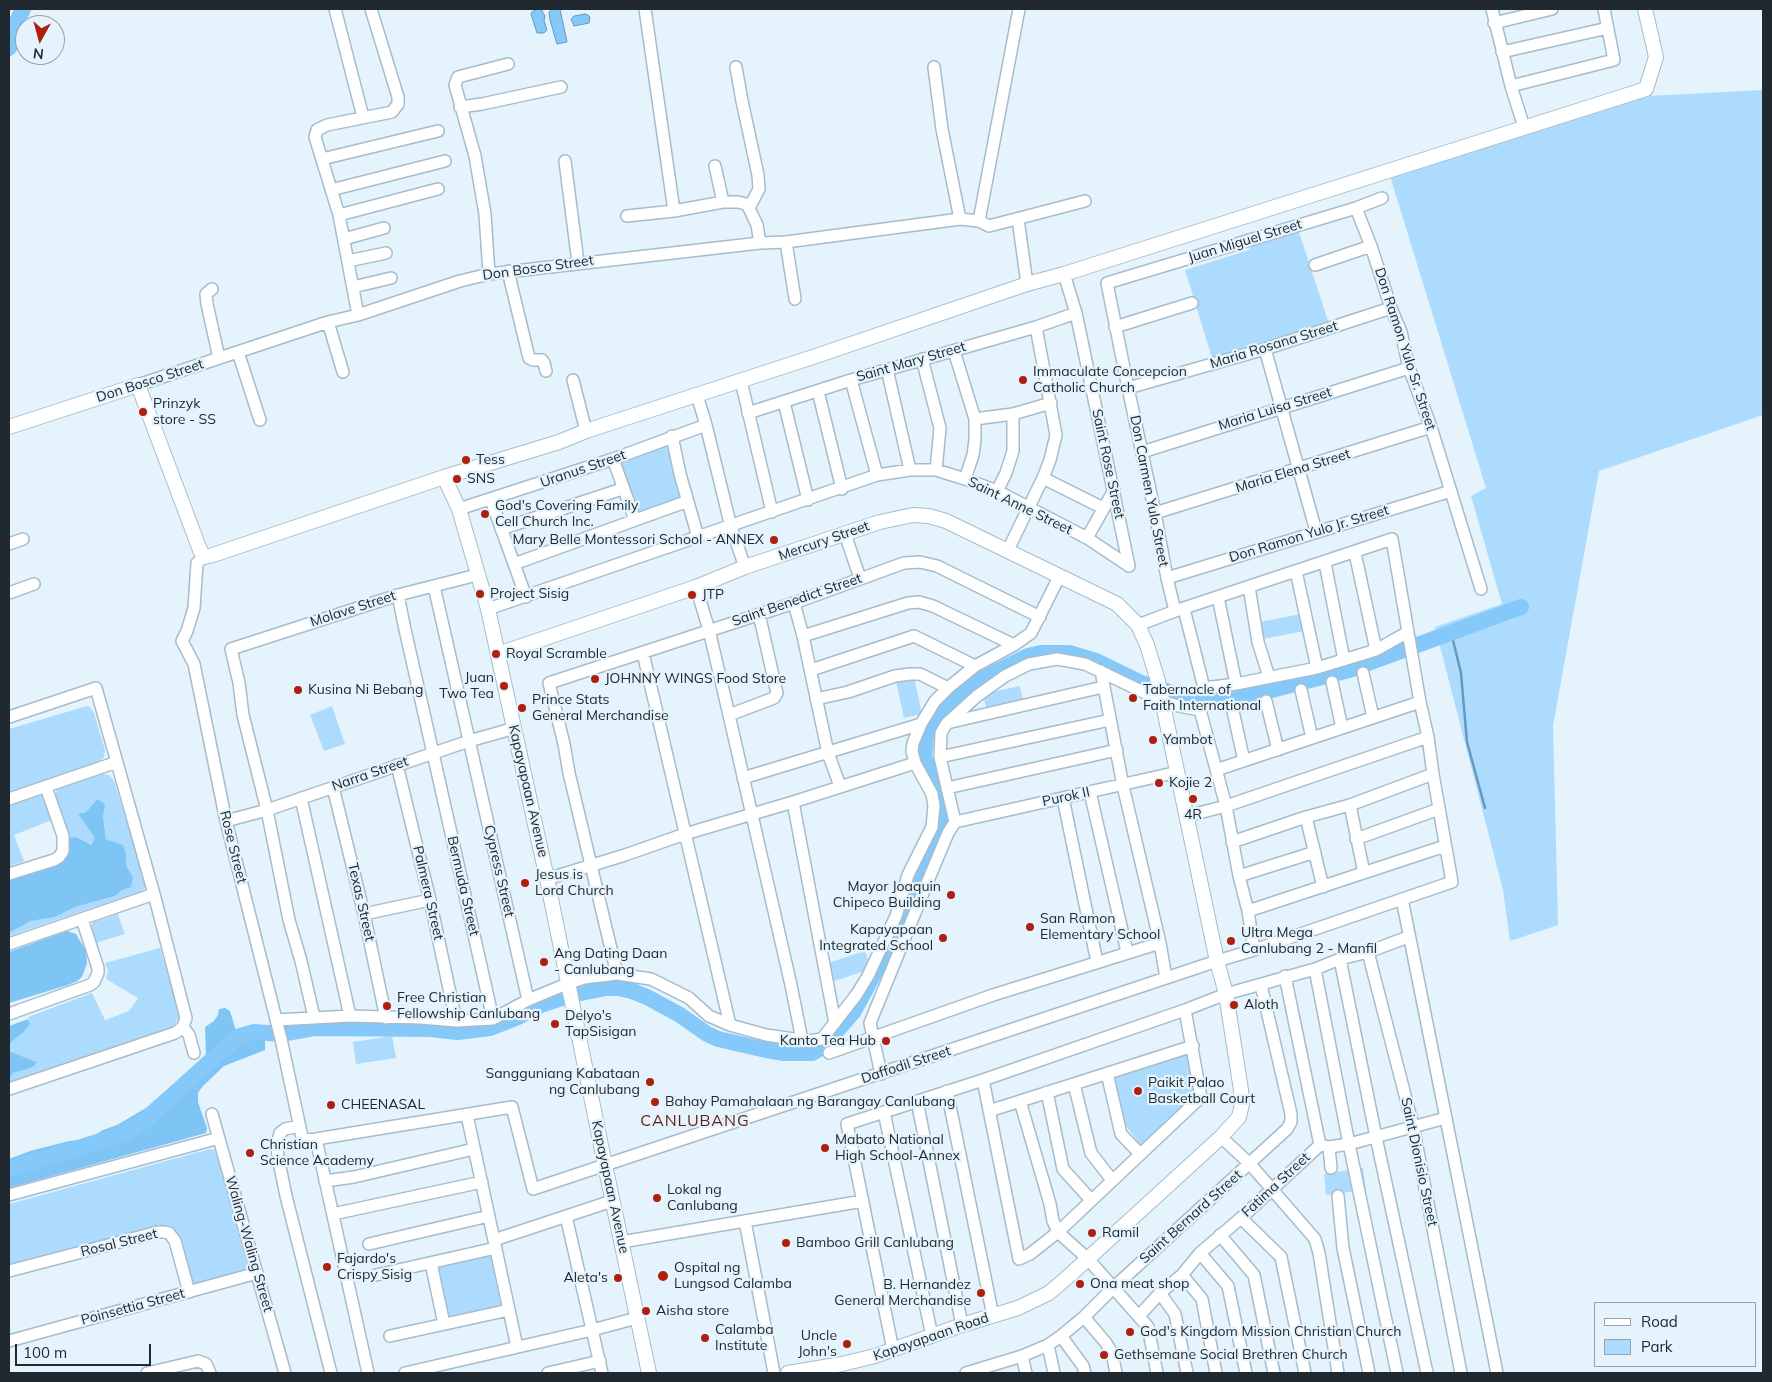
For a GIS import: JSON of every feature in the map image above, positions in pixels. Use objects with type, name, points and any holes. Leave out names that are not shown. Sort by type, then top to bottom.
[{"type":"street","points":[[335,9],[364,117]]},
{"type":"street","points":[[358,315],[339,215],[315,137],[317,130],[327,125],[392,112],[398,104],[398,97],[371,9]]},
{"type":"street","points":[[645,9],[674,211]]},
{"type":"street","points":[[979,220],[1020,9]]},
{"type":"street","points":[[1492,9],[1511,86],[1524,127]]},
{"type":"street","points":[[1494,23],[1552,9]]},
{"type":"street","points":[[1511,86],[1614,60],[1604,9]]},
{"type":"street","points":[[138,385],[204,557],[444,477],[559,442],[586,431],[741,381],[1027,284],[1064,274],[1646,89],[1656,57],[1645,9]]},
{"type":"street","points":[[1502,52],[1608,28]]},
{"type":"street","points":[[489,274],[485,214],[481,189],[475,156],[455,85],[456,79],[508,64]]},
{"type":"street","points":[[736,67],[758,174],[759,189],[749,208]]},
{"type":"street","points":[[934,67],[942,129],[960,219]]},
{"type":"street","points":[[460,107],[561,87]]},
{"type":"street","points":[[322,159],[438,131]]},
{"type":"street","points":[[331,190],[445,161]]},
{"type":"street","points":[[565,161],[578,263]]},
{"type":"street","points":[[715,166],[723,202]]},
{"type":"street","points":[[339,215],[438,189]]},
{"type":"street","name":"Juan Miguel Street","points":[[1108,283],[1356,208],[1382,198]]},
{"type":"street","name":"Don Bosco Street","points":[[9,427],[328,322],[358,315],[430,290],[489,274],[760,243],[786,242],[960,219],[979,220],[989,226],[1085,201]]},
{"type":"street","points":[[626,216],[674,211],[723,202],[738,202],[746,204],[749,208],[757,225],[760,243]]},
{"type":"street","name":"Don Ramon Yulo Sr. Street","points":[[1356,208],[1401,332],[1409,368],[1431,427],[1481,589]]},
{"type":"street","points":[[1018,219],[1027,284]]},
{"type":"street","points":[[344,239],[384,228]]},
{"type":"street","points":[[786,242],[795,300]]},
{"type":"street","points":[[1315,265],[1371,246]]},
{"type":"street","points":[[348,261],[386,252]]},
{"type":"street","points":[[508,271],[529,358],[542,360],[546,371]]},
{"type":"street","name":"Saint Rose Street","points":[[1064,274],[1076,313],[1129,566]]},
{"type":"street","points":[[353,286],[391,278]]},
{"type":"street","name":"Don Carmen Yulo Street","points":[[1108,283],[1115,327],[1167,578],[1204,688],[1236,684]]},
{"type":"street","points":[[212,289],[206,294],[207,304],[219,358]]},
{"type":"street","points":[[1115,327],[1192,303]]},
{"type":"street","name":"Maria Rosana Street","points":[[1128,388],[1265,349],[1391,308]]},
{"type":"street","name":"Saint Mary Street","points":[[748,413],[851,380],[1036,327],[1076,313]]},
{"type":"street","points":[[328,322],[343,372]]},
{"type":"street","points":[[1008,550],[1043,478],[1056,436],[1036,327]]},
{"type":"street","points":[[1265,349],[1316,531]]},
{"type":"street","points":[[954,350],[975,419],[973,455],[965,479]]},
{"type":"street","points":[[238,352],[260,420]]},
{"type":"street","points":[[922,359],[940,428],[936,470]]},
{"type":"street","name":"Maria Luisa Street","points":[[1142,452],[1409,368]]},
{"type":"street","points":[[888,369],[910,470]]},
{"type":"street","points":[[573,380],[586,431]]},
{"type":"street","points":[[851,380],[877,476]]},
{"type":"street","points":[[741,381],[772,512]]},
{"type":"street","points":[[818,392],[842,488]]},
{"type":"street","points":[[697,395],[732,527],[745,568]]},
{"type":"street","points":[[784,402],[808,500]]},
{"type":"street","points":[[975,419],[1013,414],[1051,403]]},
{"type":"street","points":[[997,491],[1006,473],[1013,451],[1013,414]]},
{"type":"street","name":"Uranus Street","points":[[459,509],[612,460],[672,436],[706,425]]},
{"type":"street","name":"Maria Elena Street","points":[[1155,513],[1431,427]]},
{"type":"street","points":[[672,436],[698,537]]},
{"type":"street","points":[[612,460],[635,520]]},
{"type":"street","name":"Saint Anne Street","points":[[488,610],[877,476],[910,470],[936,470],[997,491],[1087,538],[1129,566]]},
{"type":"street","name":"Kapayapaan Avenue","points":[[444,477],[459,509],[469,542],[488,610],[506,698],[515,728],[649,1373]]},
{"type":"street","points":[[1043,478],[1103,508]]},
{"type":"street","points":[[501,529],[622,489]]},
{"type":"street","points":[[1087,538],[1114,490]]},
{"type":"street","name":"Don Ramon Yulo Jr. Street","points":[[1167,578],[1451,491]]},
{"type":"street","points":[[491,500],[526,597]]},
{"type":"street","points":[[514,564],[688,501]]},
{"type":"street","name":"Mercury Street","points":[[498,654],[880,522],[913,515],[928,516],[946,521],[1008,550],[1059,577],[1117,604],[1138,625]]},
{"type":"street","points":[[845,534],[860,578]]},
{"type":"street","points":[[9,544],[23,539]]},
{"type":"street","points":[[1138,625],[1392,539],[1420,702],[1428,737],[1445,846],[1248,911]]},
{"type":"street","points":[[1355,553],[1376,650]]},
{"type":"street","name":"Rose Street","points":[[204,557],[197,563],[194,608],[182,641],[194,664],[226,821],[300,1126]]},
{"type":"street","name":"Saint Benedict Street","points":[[591,865],[549,684],[794,603],[904,563],[920,562],[937,566],[1040,617]]},
{"type":"street","points":[[1325,563],[1344,660]]},
{"type":"street","points":[[1296,571],[1317,668]]},
{"type":"street","name":"Molave Street","points":[[267,810],[244,722],[232,649],[398,595],[477,576]]},
{"type":"street","points":[[278,1029],[314,1017],[421,1018],[456,1021],[493,1019],[528,1000],[571,991],[584,978],[617,974],[651,979],[689,998],[709,1016],[730,1025],[766,1035],[812,1041],[822,1039],[857,994],[884,944],[896,916],[908,875],[932,827],[934,806],[932,794],[915,762],[912,751],[913,743],[921,724],[934,701],[948,688],[975,666],[1014,645],[1031,633],[1059,577]]},
{"type":"street","points":[[9,593],[34,584]]},
{"type":"street","name":"Cypress Street","points":[[434,586],[528,1000]]},
{"type":"street","points":[[696,587],[709,630],[752,813],[802,1040]]},
{"type":"street","points":[[1249,587],[1258,642],[1269,677]]},
{"type":"street","name":"Bermuda Street","points":[[398,595],[493,1019]]},
{"type":"street","points":[[1218,597],[1236,684],[1317,668],[1376,650],[1409,634]]},
{"type":"street","points":[[803,636],[919,602],[933,606],[1014,645]]},
{"type":"street","points":[[794,603],[811,670],[828,753],[840,786]]},
{"type":"street","points":[[729,715],[774,698],[777,693],[759,614]]},
{"type":"street","name":"Kapayapaan Road","points":[[788,1373],[842,1369],[865,1359],[1018,1308],[1041,1298],[1088,1259],[1221,1137],[1239,1117],[1242,1104],[1241,1090],[1226,994],[1217,961],[1160,691],[1147,645],[1138,625]]},
{"type":"street","points":[[811,670],[914,636],[975,666]]},
{"type":"street","points":[[643,653],[730,1025]]},
{"type":"street","points":[[881,1074],[870,1023],[948,833],[955,822],[940,757],[942,733],[947,723],[977,696],[998,681],[1029,664],[1048,660],[1067,660],[1085,664],[1160,691],[1174,705],[1200,710],[1226,806],[1239,876],[1248,911],[1254,950]]},
{"type":"street","points":[[1101,671],[1123,786],[1160,944],[1166,978]]},
{"type":"street","points":[[1363,673],[1374,717]]},
{"type":"street","points":[[816,699],[848,692],[895,676],[910,674],[920,674],[948,688]]},
{"type":"street","points":[[1332,682],[1342,728]]},
{"type":"street","points":[[947,723],[1104,687]]},
{"type":"street","points":[[9,717],[96,688],[185,1012],[185,1023],[175,1033],[9,1089]]},
{"type":"street","points":[[1301,690],[1312,738]]},
{"type":"street","points":[[1266,701],[1278,750]]},
{"type":"street","points":[[1216,770],[1420,702]]},
{"type":"street","points":[[1233,711],[1244,761]]},
{"type":"street","points":[[940,757],[1110,720]]},
{"type":"street","points":[[743,778],[921,724]]},
{"type":"street","name":"Narra Street","points":[[226,821],[267,810],[469,741],[515,728]]},
{"type":"street","points":[[1187,816],[1226,806],[1428,737]]},
{"type":"street","points":[[947,788],[1117,750]]},
{"type":"street","points":[[9,799],[117,762]]},
{"type":"street","points":[[547,879],[915,762]]},
{"type":"street","name":"Palmera Street","points":[[397,765],[430,900],[456,1021]]},
{"type":"street","name":"Purok II","points":[[955,822],[1123,786],[1178,772]]},
{"type":"street","points":[[1232,842],[1306,817],[1350,805],[1433,774]]},
{"type":"street","points":[[9,874],[54,860],[59,857],[63,850],[63,836],[46,787]]},
{"type":"street","name":"Texas Street","points":[[333,787],[364,914],[386,1018]]},
{"type":"street","points":[[1090,792],[1127,952]]},
{"type":"street","points":[[301,798],[350,1016]]},
{"type":"street","points":[[1063,798],[1097,962]]},
{"type":"street","points":[[793,802],[835,1023]]},
{"type":"street","points":[[1350,805],[1364,873]]},
{"type":"street","points":[[1356,839],[1439,809]]},
{"type":"street","points":[[267,810],[289,920],[302,961],[314,1017]]},
{"type":"street","points":[[1306,817],[1323,887]]},
{"type":"street","name":"Daffodil Street","points":[[467,1115],[512,1107],[533,1189],[1254,950],[1452,882],[1445,846]]},
{"type":"street","points":[[1239,876],[1316,852]]},
{"type":"street","points":[[591,865],[617,974]]},
{"type":"street","points":[[9,944],[154,894]]},
{"type":"street","points":[[1402,899],[1408,937],[1497,1373]]},
{"type":"street","points":[[364,914],[430,900]]},
{"type":"street","points":[[9,1014],[94,982],[98,968],[82,919]]},
{"type":"street","points":[[893,1350],[847,1124],[983,1080],[1226,994],[1315,969],[1408,937]]},
{"type":"street","points":[[829,1053],[992,996],[1127,952],[1160,944]]},
{"type":"street","name":"Saint Dionisio Street","points":[[1368,952],[1413,1126],[1461,1373]]},
{"type":"street","points":[[1340,959],[1427,1373]]},
{"type":"street","points":[[1315,969],[1397,1373]]},
{"type":"street","points":[[1286,976],[1331,1168]]},
{"type":"street","name":"Saint Bernard Street","points":[[966,1373],[1022,1356],[1048,1345],[1061,1336],[1084,1317],[1113,1288],[1287,1129],[1291,1118],[1261,985]]},
{"type":"street","points":[[983,1080],[1019,1259],[1030,1254],[1058,1232],[1201,1097],[1185,1010]]},
{"type":"street","points":[[183,1027],[189,1035],[194,1053]]},
{"type":"street","points":[[989,1111],[1193,1046]]},
{"type":"street","points":[[1107,1073],[1122,1134],[1140,1154]]},
{"type":"street","points":[[1074,1084],[1091,1153],[1112,1180]]},
{"type":"street","points":[[947,1091],[993,1316]]},
{"type":"street","points":[[1047,1092],[1063,1169],[1091,1200]]},
{"type":"street","points":[[917,1101],[962,1326]]},
{"type":"street","points":[[1020,1101],[1050,1204],[1053,1221],[1058,1232],[1088,1259],[1148,1327],[1157,1373]]},
{"type":"street","points":[[884,1112],[932,1336]]},
{"type":"street","name":"Waling-Waling Street","points":[[212,1114],[285,1373]]},
{"type":"street","points":[[331,1373],[286,1196],[278,1157],[277,1141],[280,1133],[286,1128],[300,1126],[304,1139],[316,1140],[467,1115],[518,1347]]},
{"type":"street","points":[[1325,1146],[1349,1144],[1446,1118]]},
{"type":"street","points":[[1221,1137],[1250,1164],[1315,1240],[1319,1253],[1338,1373]]},
{"type":"street","points":[[9,1196],[219,1138]]},
{"type":"street","points":[[316,1140],[368,1373]]},
{"type":"street","name":"Fatima Street","points":[[1140,1316],[1160,1293],[1182,1275],[1200,1253],[1272,1189],[1325,1146]]},
{"type":"street","points":[[325,1181],[354,1177],[474,1149]]},
{"type":"street","points":[[333,1214],[482,1182]]},
{"type":"street","points":[[1338,1196],[1343,1248],[1369,1373]]},
{"type":"street","points":[[376,1275],[431,1263],[495,1244],[566,1216],[612,1201]]},
{"type":"street","points":[[621,1242],[863,1201]]},
{"type":"street","points":[[369,1244],[489,1216]]},
{"type":"street","points":[[566,1216],[602,1373]]},
{"type":"street","points":[[1241,1218],[1281,1257],[1305,1373]]},
{"type":"street","points":[[745,1221],[774,1373]]},
{"type":"street","name":"Rosal Street","points":[[9,1271],[164,1232],[169,1233],[175,1241],[189,1292]]},
{"type":"street","points":[[1220,1235],[1254,1274],[1274,1373]]},
{"type":"street","points":[[1200,1253],[1228,1286],[1246,1373]]},
{"type":"street","points":[[431,1263],[444,1324]]},
{"type":"street","name":"Poinsettia Street","points":[[9,1341],[257,1273]]},
{"type":"street","points":[[1182,1275],[1202,1299],[1216,1373]]},
{"type":"street","points":[[1160,1293],[1175,1314],[1187,1373]]},
{"type":"street","points":[[390,1336],[509,1310]]},
{"type":"street","points":[[1084,1317],[1112,1353],[1116,1373]]},
{"type":"street","points":[[405,1373],[637,1318]]},
{"type":"street","points":[[1061,1336],[1083,1366],[1085,1373]]},
{"type":"street","points":[[1048,1345],[1054,1373]]},
{"type":"street","points":[[1022,1356],[1026,1373]]},
{"type":"street","points":[[147,1373],[198,1361],[206,1364],[210,1373]]},
{"type":"street","points":[[548,1373],[600,1361]]},
{"type":"green space","points":[[1763,90],[1763,415],[1599,471],[1553,726],[1558,925],[1510,941],[1503,890],[1435,627],[1502,604],[1471,496],[1486,488],[1390,176],[1648,96]]},
{"type":"green space","points":[[1298,229],[1329,324],[1212,358],[1185,270],[1249,250],[1251,246]]},
{"type":"green space","points":[[670,441],[682,501],[633,514],[616,460]]},
{"type":"green space","points":[[1301,614],[1304,631],[1263,639],[1260,622]]},
{"type":"green space","points":[[914,677],[922,714],[904,718],[896,681]]},
{"type":"green space","points":[[1020,686],[1023,701],[986,708],[983,694]]},
{"type":"green space","points":[[87,706],[94,713],[105,750],[104,757],[98,762],[9,793],[9,729]]},
{"type":"green space","points":[[332,706],[345,744],[324,751],[310,715]]},
{"type":"green space","points":[[103,774],[109,775],[114,781],[146,882],[144,889],[9,936],[9,933],[31,921],[55,917],[75,907],[115,896],[133,877],[126,865],[126,854],[116,843],[106,839],[103,816],[97,799],[86,812],[78,814],[95,838],[91,845],[76,838],[68,840],[55,796],[57,789]]},
{"type":"green space","points":[[36,795],[42,795],[44,798],[52,820],[14,835],[24,861],[9,866],[9,805]]},
{"type":"green space","points":[[118,914],[125,934],[96,943],[91,928],[92,924]]},
{"type":"green space","points":[[160,948],[179,1013],[179,1017],[172,1027],[9,1082],[13,1073],[28,1069],[37,1062],[9,1051],[11,1042],[23,1033],[30,1024],[28,1017],[92,993],[105,1020],[129,1011],[138,998],[106,979],[108,971],[105,963]]},
{"type":"green space","points":[[865,951],[871,969],[834,981],[828,963]]},
{"type":"green space","points":[[392,1036],[396,1058],[356,1064],[353,1042]]},
{"type":"green space","points":[[1186,1053],[1195,1088],[1191,1098],[1141,1146],[1124,1123],[1113,1074]]},
{"type":"green space","points":[[210,1149],[215,1150],[216,1153],[247,1265],[244,1271],[195,1284],[191,1280],[177,1232],[172,1228],[164,1226],[11,1266],[9,1259],[9,1204]]},
{"type":"green space","points":[[1363,1168],[1366,1190],[1326,1195],[1324,1174]]},
{"type":"green space","points":[[490,1254],[501,1306],[446,1318],[435,1267]]},
{"type":"shaded area","points":[[537,9],[541,9],[545,16],[544,21],[547,30],[544,33],[537,33],[531,14]]},
{"type":"shaded area","points":[[553,9],[560,9],[567,42],[557,44],[549,12]]},
{"type":"shaded area","points":[[585,14],[590,17],[589,23],[574,26],[571,19],[574,16]]},
{"type":"shaded area","points":[[97,799],[105,804],[103,816],[106,839],[123,845],[126,854],[126,865],[133,877],[131,887],[122,890],[115,896],[75,907],[55,917],[31,921],[9,933],[9,881],[29,874],[67,853],[70,838],[76,837],[91,845],[95,838],[78,814],[86,812]]},
{"type":"shaded area","points":[[67,931],[76,934],[86,951],[87,963],[82,977],[68,985],[9,1003],[9,952]]},
{"type":"shaded area","points":[[616,984],[632,986],[647,992],[681,1009],[701,1026],[717,1033],[762,1045],[809,1049],[809,1055],[784,1056],[712,1042],[680,1018],[645,1000],[621,991],[608,990],[578,997],[576,991]]},
{"type":"shaded area","points":[[225,1008],[230,1011],[236,1031],[258,1030],[265,1039],[265,1050],[224,1066],[202,1087],[198,1093],[198,1102],[207,1128],[206,1133],[9,1188],[9,1159],[30,1151],[69,1141],[88,1139],[103,1130],[117,1125],[146,1108],[171,1086],[201,1065],[206,1059],[205,1027],[214,1021],[219,1009]]},
{"type":"shaded area","points":[[28,1019],[30,1024],[23,1033],[11,1042],[9,1051],[9,1026]]},
{"type":"shaded area","points":[[9,1051],[37,1062],[28,1069],[13,1073],[9,1079]]},
{"type":"waterway","points":[[9,48],[15,26],[23,9]]},
{"type":"waterway","points":[[9,1169],[124,1134],[133,1129],[237,1037],[254,1032],[282,1034],[315,1028],[430,1029],[458,1032],[490,1028],[541,1005],[571,995],[606,988],[618,988],[647,997],[718,1039],[784,1053],[812,1053],[824,1046],[854,1011],[895,935],[915,881],[936,840],[940,823],[938,794],[924,757],[926,735],[931,723],[944,707],[978,681],[1028,656],[1041,653],[1069,653],[1096,661],[1139,682],[1185,697],[1210,702],[1229,701],[1349,670],[1521,607]]},
{"type":"waterway","points":[[1451,632],[1461,673],[1467,742],[1485,808]]},
{"type":"place","name":"Immaculate Concepcion Catholic Church","points":[[1023,380]]},
{"type":"place","name":"Prinzyk store - SS","points":[[143,412]]},
{"type":"place","name":"Tess","points":[[466,460]]},
{"type":"place","name":"SNS","points":[[457,479]]},
{"type":"place","name":"God's Covering Family Cell Church Inc.","points":[[485,514]]},
{"type":"place","name":"Mary Belle Montessori School - ANNEX","points":[[774,540]]},
{"type":"place","name":"Project Sisig","points":[[480,594]]},
{"type":"place","name":"JTP","points":[[692,595]]},
{"type":"place","name":"Royal Scramble","points":[[496,654]]},
{"type":"place","name":"JOHNNY WINGS Food Store","points":[[595,679]]},
{"type":"place","name":"Juan Two Tea","points":[[504,686]]},
{"type":"place","name":"Kusina Ni Bebang","points":[[298,690]]},
{"type":"place","name":"Tabernacle of Faith International","points":[[1133,698]]},
{"type":"place","name":"Prince Stats General Merchandise","points":[[522,708]]},
{"type":"place","name":"Yambot","points":[[1153,740]]},
{"type":"place","name":"Kojie 2","points":[[1159,783]]},
{"type":"place","name":"4R","points":[[1193,799]]},
{"type":"place","name":"Jesus is Lord Church","points":[[525,883]]},
{"type":"place","name":"Mayor Joaquin Chipeco Building","points":[[951,895]]},
{"type":"place","name":"San Ramon Elementary School","points":[[1030,927]]},
{"type":"place","name":"Kapayapaan Integrated School","points":[[943,938]]},
{"type":"place","name":"Ultra Mega Canlubang 2 - Manfil","points":[[1231,941]]},
{"type":"place","name":"Ang Dating Daan - Canlubang","points":[[544,962]]},
{"type":"place","name":"Aloth","points":[[1234,1005]]},
{"type":"place","name":"Free Christian Fellowship Canlubang","points":[[387,1006]]},
{"type":"place","name":"Delyo's TapSisigan","points":[[555,1024]]},
{"type":"place","name":"Kanto Tea Hub","points":[[886,1041]]},
{"type":"place","name":"Sangguniang Kabataan ng Canlubang","points":[[650,1082]]},
{"type":"place","name":"Paikit Palao Basketball Court","points":[[1138,1091]]},
{"type":"place","name":"Bahay Pamahalaan ng Barangay Canlubang","points":[[655,1102]]},
{"type":"place","name":"CHEENASAL","points":[[331,1105]]},
{"type":"place","name":"Mabato National High School-Annex","points":[[825,1148]]},
{"type":"place","name":"Christian Science Academy","points":[[250,1153]]},
{"type":"place","name":"Lokal ng Canlubang","points":[[657,1198]]},
{"type":"place","name":"Ramil","points":[[1092,1233]]},
{"type":"place","name":"Bamboo Grill Canlubang","points":[[786,1243]]},
{"type":"place","name":"Fajardo's Crispy Sisig","points":[[327,1267]]},
{"type":"place","name":"Ospital ng Lungsod Calamba","points":[[663,1276]]},
{"type":"place","name":"Aleta's","points":[[618,1278]]},
{"type":"place","name":"Ona meat shop","points":[[1080,1284]]},
{"type":"place","name":"B. Hernandez General Merchandise","points":[[981,1293]]},
{"type":"place","name":"Aisha store","points":[[646,1311]]},
{"type":"place","name":"God's Kingdom Mission Christian Church","points":[[1130,1332]]},
{"type":"place","name":"Calamba Institute","points":[[705,1338]]},
{"type":"place","name":"Uncle John's","points":[[847,1344]]},
{"type":"place","name":"Gethsemane Social Brethren Church","points":[[1104,1355]]},
{"type":"district","name":"CANLUBANG","points":[[695,1121]]}]
